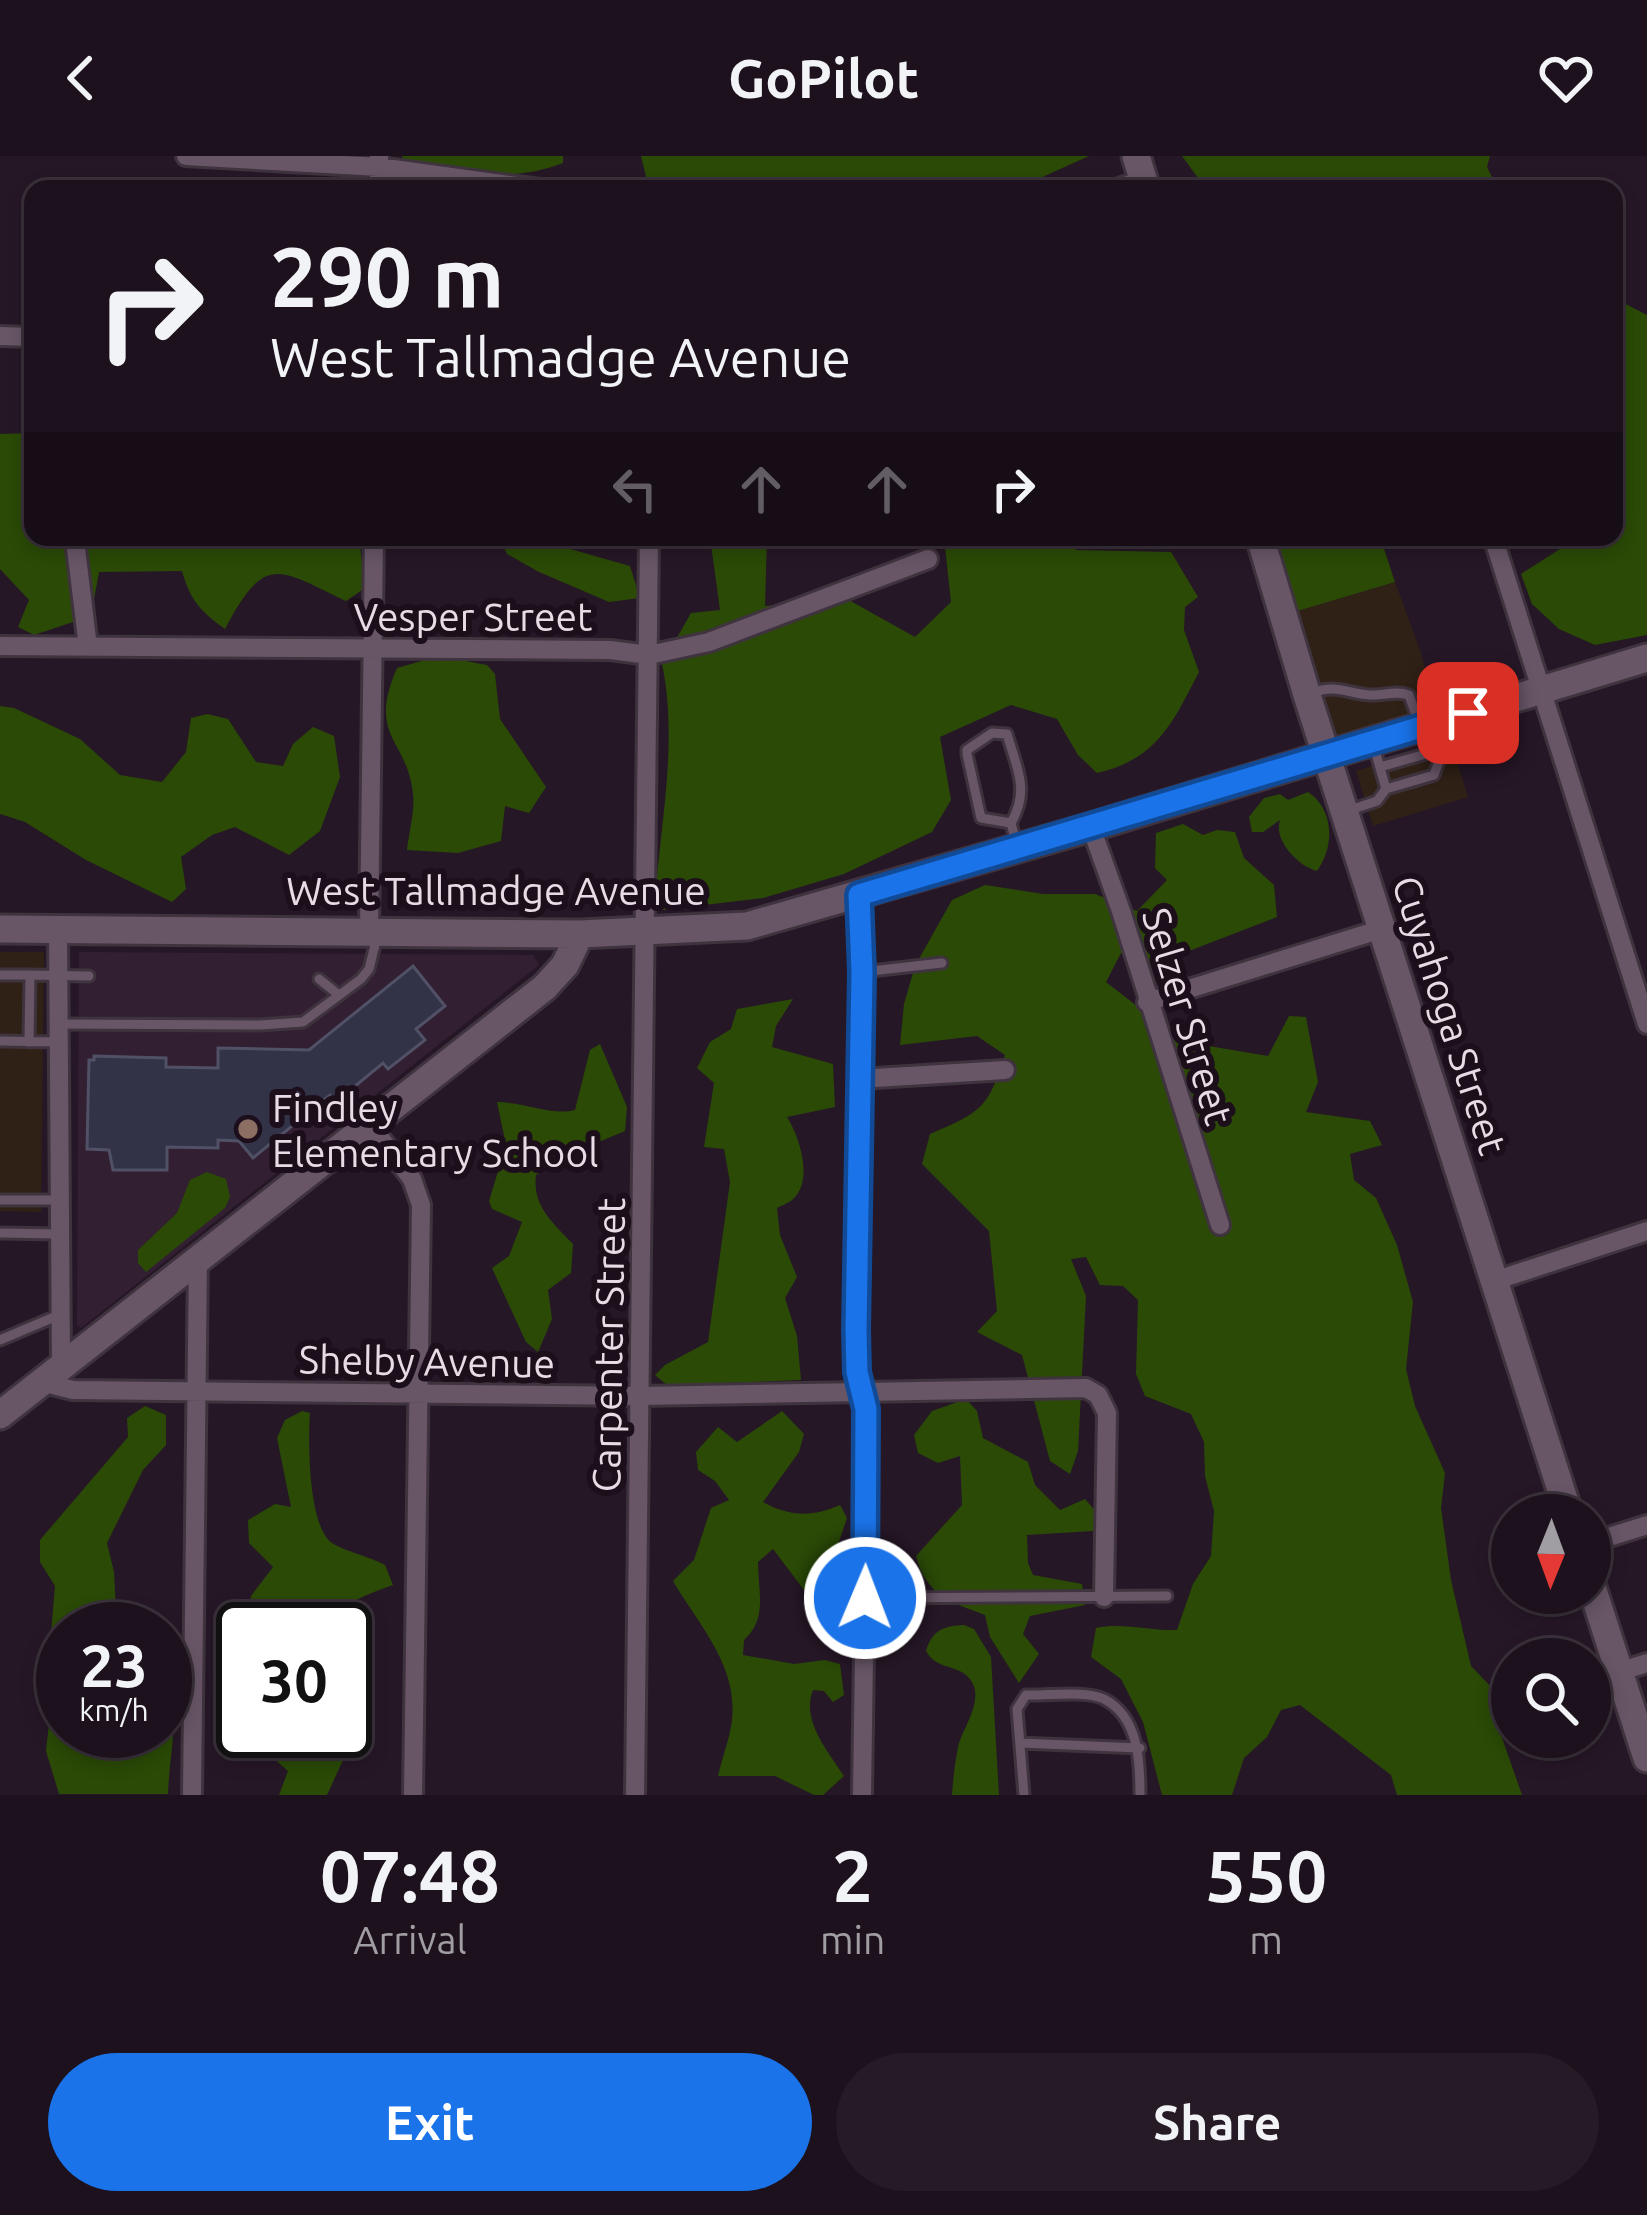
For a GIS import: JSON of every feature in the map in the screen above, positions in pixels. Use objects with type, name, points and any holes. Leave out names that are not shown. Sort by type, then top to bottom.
[{"type":"street","points":[[186,156],[379,162],[486,180]]},
{"type":"street","points":[[76,546],[88,647]]},
{"type":"street","points":[[373,932],[374,546]]},
{"type":"street","name":"Carpenter Street","points":[[635,1795],[649,546]]},
{"type":"street","name":"Cuyahoga Street","points":[[1263,546],[1563,1494]]},
{"type":"street","points":[[1496,546],[1647,1024]]},
{"type":"street","name":"Vesper Street","points":[[0,646],[610,650],[649,655],[709,642],[928,559]]},
{"type":"street","name":"West Tallmadge Avenue","points":[[0,929],[645,934],[747,926],[859,895],[1014,836],[1091,827],[1328,756],[1376,754],[1540,690],[1647,658]]},
{"type":"street","name":"Selzer Street","points":[[1091,827],[1220,1225]]},
{"type":"street","points":[[859,895],[856,1330],[867,1444],[862,1795]]},
{"type":"street","points":[[51,1374],[59,1315],[58,929]]},
{"type":"street","points":[[1147,1002],[1382,929]]},
{"type":"street","points":[[0,1414],[545,987],[565,965],[580,934]]},
{"type":"street","points":[[859,1079],[1006,1070]]},
{"type":"street","points":[[370,1125],[412,1180],[421,1204],[413,1795]]},
{"type":"street","points":[[1497,1280],[1647,1231]]},
{"type":"street","points":[[192,1795],[198,1258]]},
{"type":"street","name":"Shelby Avenue","points":[[51,1374],[73,1390],[641,1396],[1073,1386],[1098,1395],[1107,1413],[1103,1597]]},
{"type":"street","points":[[1611,1536],[1647,1525]]},
{"type":"street","points":[[1600,1614],[1647,1758]]},
{"type":"street","points":[[1618,1672],[1647,1663]]},
{"type":"lane","points":[[1307,695],[1338,687],[1372,696],[1409,695],[1438,761],[1435,775],[1386,789],[1377,801],[1345,812]]},
{"type":"lane","points":[[992,733],[1007,734],[1022,788],[1014,836],[981,818],[967,754],[978,740],[992,733]]},
{"type":"lane","points":[[1376,754],[1386,789]]},
{"type":"lane","points":[[0,1041],[28,1042],[58,1033],[302,1022],[369,969],[373,932]]},
{"type":"lane","points":[[862,972],[942,963]]},
{"type":"lane","points":[[0,975],[89,976]]},
{"type":"lane","points":[[28,1042],[30,975]]},
{"type":"lane","points":[[319,979],[339,994]]},
{"type":"lane","points":[[29,1000],[58,1000]]},
{"type":"lane","points":[[0,1200],[59,1200]]},
{"type":"lane","points":[[0,1233],[59,1234]]},
{"type":"lane","points":[[0,1340],[59,1315]]},
{"type":"lane","points":[[865,1598],[1168,1596]]},
{"type":"lane","points":[[1024,1795],[1017,1708],[1026,1695],[1101,1697],[1117,1710],[1140,1748],[1140,1795]]},
{"type":"lane","points":[[1020,1743],[1140,1748]]},
{"type":"shaded area","points":[[1395,582],[1438,719],[1330,752],[1294,612]]},
{"type":"shaded area","points":[[1451,742],[1468,797],[1373,826],[1356,771]]},
{"type":"shaded area","points":[[0,952],[44,952],[41,1212],[0,1211]]},
{"type":"shaded area","points":[[79,952],[533,955],[539,965],[81,1328],[77,1325]]},
{"type":"green space","points":[[402,156],[563,156],[563,163],[523,173],[484,174],[403,165]]},
{"type":"green space","points":[[641,156],[1089,156],[1036,180],[647,180]]},
{"type":"green space","points":[[1182,156],[1490,156],[1487,167],[1494,180],[1199,180]]},
{"type":"green space","points":[[1623,303],[1647,315],[1647,635],[1595,645],[1559,629],[1532,604],[1521,574],[1560,549],[1558,546],[1623,546]]},
{"type":"green space","points":[[24,433],[24,546],[360,546],[365,588],[346,601],[304,581],[275,574],[251,588],[225,629],[198,604],[182,571],[99,572],[91,616],[34,635],[18,627],[29,600],[0,569],[0,434]]},
{"type":"green space","points":[[503,546],[560,546],[630,566],[640,598],[609,602],[507,554]]},
{"type":"green space","points":[[711,546],[767,546],[765,606],[847,599],[915,637],[951,602],[943,546],[1171,552],[1198,597],[1185,607],[1184,630],[1199,672],[1160,737],[1118,767],[1097,773],[1078,755],[1057,719],[1011,705],[940,737],[951,800],[932,832],[844,874],[763,898],[654,911],[668,756],[662,664],[691,613],[720,610]]},
{"type":"green space","points":[[1279,546],[1383,546],[1395,582],[1294,612],[1274,554]]},
{"type":"green space","points":[[439,656],[487,665],[495,674],[500,719],[546,787],[529,813],[505,806],[501,841],[458,853],[407,850],[413,794],[387,724],[389,691],[397,668]]},
{"type":"green space","points":[[0,706],[80,739],[120,775],[162,782],[186,752],[191,718],[207,714],[228,719],[256,762],[283,766],[293,744],[313,727],[334,736],[340,777],[320,831],[289,855],[235,827],[212,835],[181,857],[186,889],[172,902],[86,860],[25,822],[0,814]]},
{"type":"green space","points":[[1308,792],[1323,808],[1329,828],[1327,850],[1317,871],[1289,851],[1280,836],[1280,820],[1263,832],[1252,832],[1249,817],[1264,798],[1280,794],[1288,800]]},
{"type":"green space","points":[[1183,824],[1203,835],[1217,830],[1235,832],[1244,858],[1274,885],[1277,917],[1150,966],[1121,953],[1106,982],[1164,1027],[1209,1046],[1268,1056],[1289,1016],[1306,1017],[1318,1082],[1306,1112],[1370,1121],[1382,1145],[1350,1154],[1354,1180],[1376,1198],[1397,1245],[1413,1302],[1406,1369],[1415,1406],[1445,1473],[1441,1508],[1451,1580],[1471,1666],[1491,1687],[1491,1758],[1509,1758],[1522,1795],[1397,1795],[1391,1775],[1300,1705],[1281,1710],[1267,1737],[1244,1758],[1232,1795],[1162,1795],[1143,1722],[1121,1679],[1091,1657],[1096,1628],[1177,1630],[1193,1584],[1211,1556],[1214,1511],[1205,1476],[1204,1442],[1191,1414],[1145,1396],[1136,1374],[1138,1300],[1123,1286],[1100,1285],[1086,1257],[1071,1259],[1086,1296],[1078,1451],[1070,1474],[1050,1461],[1022,1355],[977,1332],[997,1311],[989,1231],[922,1164],[930,1134],[972,1113],[988,1097],[1005,1055],[977,1036],[900,1045],[904,1004],[915,966],[952,900],[985,885],[1043,894],[1095,894],[1137,911],[1167,880],[1155,868],[1156,833]]},
{"type":"green space","points":[[793,999],[776,1026],[772,1047],[833,1064],[835,1107],[787,1117],[800,1145],[803,1179],[795,1197],[777,1208],[780,1235],[797,1277],[785,1298],[797,1336],[801,1380],[667,1385],[655,1375],[708,1342],[730,1182],[724,1149],[704,1147],[714,1083],[697,1068],[710,1042],[731,1029],[737,1009]]},
{"type":"green space","points":[[600,1044],[627,1107],[625,1131],[565,1156],[536,1175],[541,1205],[573,1244],[571,1273],[548,1290],[552,1319],[538,1352],[526,1342],[492,1268],[509,1256],[522,1222],[492,1209],[489,1201],[506,1145],[497,1102],[575,1110],[590,1050]]},
{"type":"green space","points":[[207,1172],[226,1179],[230,1197],[225,1208],[146,1272],[138,1263],[138,1250],[177,1213],[190,1180]]},
{"type":"green space","points":[[966,1399],[977,1411],[983,1438],[1028,1462],[1035,1485],[1060,1510],[1085,1499],[1096,1512],[1093,1531],[1027,1535],[1033,1575],[1082,1584],[1085,1605],[1030,1616],[1023,1634],[1039,1654],[1019,1683],[990,1637],[985,1615],[950,1601],[933,1588],[916,1556],[962,1505],[960,1456],[938,1463],[918,1453],[914,1435],[932,1411]]},
{"type":"green space","points":[[145,1406],[166,1415],[166,1445],[143,1470],[107,1543],[116,1602],[54,1602],[55,1586],[40,1562],[40,1540],[128,1437],[127,1418]]},
{"type":"green space","points":[[302,1411],[310,1413],[311,1482],[324,1534],[337,1546],[385,1565],[393,1585],[353,1602],[250,1602],[273,1567],[249,1543],[248,1520],[275,1504],[291,1507],[277,1438],[285,1420]]},
{"type":"green space","points":[[782,1411],[804,1434],[799,1452],[763,1502],[801,1514],[840,1505],[847,1518],[823,1589],[804,1590],[773,1549],[758,1562],[759,1614],[744,1640],[743,1655],[794,1664],[825,1660],[840,1664],[844,1695],[833,1702],[824,1691],[813,1690],[810,1701],[813,1724],[844,1776],[823,1795],[775,1776],[718,1776],[732,1720],[729,1681],[714,1646],[673,1581],[694,1560],[711,1508],[729,1500],[715,1481],[698,1470],[696,1452],[718,1427],[737,1442]]},
{"type":"green space","points":[[964,1625],[974,1629],[991,1657],[999,1795],[952,1795],[958,1747],[975,1692],[966,1675],[934,1661],[926,1651],[939,1631]]},
{"type":"green space","points":[[48,1758],[171,1758],[168,1794],[59,1794]]},
{"type":"green space","points":[[273,1758],[344,1758],[327,1795],[279,1795],[288,1771]]},
{"type":"building","points":[[413,966],[445,1006],[416,1029],[425,1040],[388,1069],[383,1063],[336,1102],[330,1095],[253,1158],[239,1141],[218,1140],[218,1148],[167,1147],[167,1170],[113,1170],[109,1150],[87,1149],[89,1060],[94,1056],[166,1058],[166,1067],[218,1068],[218,1048],[309,1050]]},
{"type":"place","name":"Findley Elementary School","points":[[248,1129]]},
{"type":"route","points":[[865,1598],[866,1409],[857,1372],[856,1330],[859,895],[1468,713]]}]
